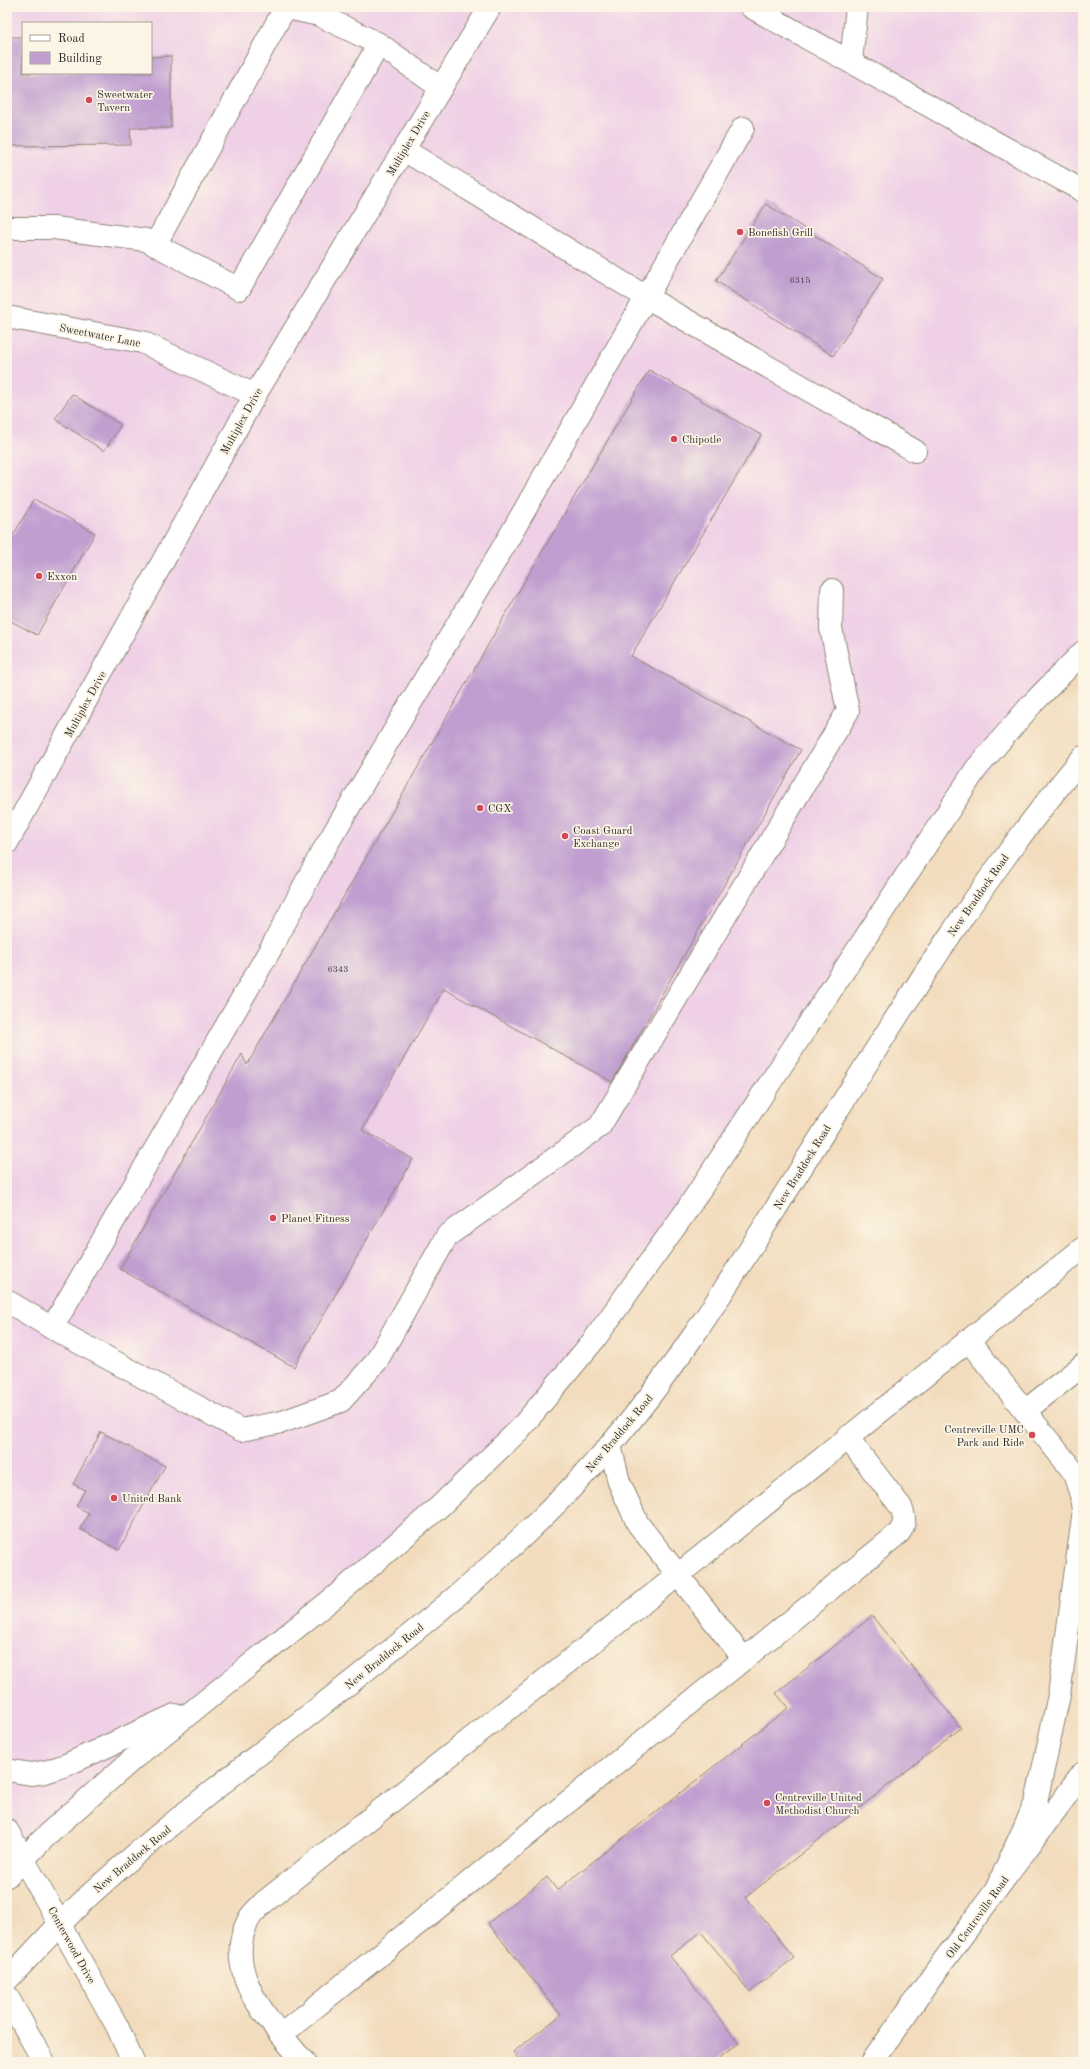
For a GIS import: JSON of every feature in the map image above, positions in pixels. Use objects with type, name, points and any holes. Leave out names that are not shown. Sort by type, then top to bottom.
[{"type":"street","points":[[155,245],[284,7],[319,15],[379,44],[441,88]]},
{"type":"street","name":"Multiplex Drive","points":[[7,843],[255,395],[490,7]]},
{"type":"street","points":[[751,7],[1083,190]]},
{"type":"street","points":[[851,61],[857,7]]},
{"type":"street","points":[[7,228],[54,228],[146,240],[239,289],[379,44]]},
{"type":"street","points":[[52,1328],[274,943],[320,856],[508,539],[743,128]]},
{"type":"street","points":[[404,150],[646,297],[915,451]]},
{"type":"street","name":"Sweetwater Lane","points":[[7,317],[142,342],[255,395]]},
{"type":"street","points":[[7,1301],[52,1328],[241,1430],[282,1422],[342,1402],[376,1362],[447,1236],[600,1126],[848,711],[830,628],[832,590]]},
{"type":"street","points":[[7,1876],[50,1832],[133,1759],[337,1595],[439,1508],[519,1430],[590,1346],[684,1214],[976,769],[1031,705],[1083,652]]},
{"type":"street","name":"New Braddock Road","points":[[7,1980],[94,1892],[196,1805],[430,1618],[501,1557],[577,1483],[610,1446],[653,1392],[725,1288],[959,920],[1039,809],[1083,757]]},
{"type":"street","points":[[304,2062],[263,2013],[250,1989],[240,1956],[242,1937],[250,1918],[263,1903],[678,1574],[1083,1248]]},
{"type":"street","points":[[968,1340],[1073,1471],[1081,1495],[1083,1511]]},
{"type":"street","points":[[1025,1411],[1083,1365]]},
{"type":"street","points":[[282,2035],[899,1533],[904,1524],[905,1517],[901,1507],[847,1437]]},
{"type":"street","points":[[610,1446],[619,1482],[638,1524],[744,1659]]},
{"type":"street","points":[[996,1890],[1036,1802],[1059,1695],[1083,1517]]},
{"type":"street","points":[[1066,1644],[1083,1628]]},
{"type":"street","points":[[7,1770],[32,1774],[45,1772],[66,1765],[210,1698]]},
{"type":"street","name":"Old Centreville Road","points":[[872,2062],[996,1890],[1083,1773]]},
{"type":"street","name":"Centerwood Drive","points":[[7,1830],[117,2026],[133,2062]]},
{"type":"street","points":[[7,1996],[44,2062]]},
{"type":"shaded area","points":[[7,7],[1083,7],[1083,660],[1031,705],[519,1430],[24,1860],[7,1827]]},
{"type":"building","name":"Sweetwater Tavern","points":[[7,37],[22,37],[22,74],[152,74],[152,57],[171,56],[171,128],[130,128],[131,145],[7,146]]},
{"type":"building","points":[[766,204],[883,279],[833,356],[716,281]]},
{"type":"building","points":[[649,370],[761,435],[631,656],[801,750],[612,1082],[444,989],[362,1130],[413,1159],[294,1367],[120,1269],[242,1054],[247,1065],[519,591]]},
{"type":"building","points":[[72,394],[121,425],[104,451],[55,419]]},
{"type":"building","name":"Exxon","points":[[34,499],[95,533],[37,635],[7,619],[7,530],[14,534]]},
{"type":"building","name":"United Bank","points":[[101,1432],[165,1466],[119,1550],[80,1529],[89,1513],[76,1506],[85,1490],[73,1484]]},
{"type":"building","name":"Centreville United Methodist Church","points":[[872,1616],[961,1728],[746,1897],[794,1958],[750,1992],[701,1932],[670,1956],[739,2043],[714,2062],[521,2062],[513,2052],[561,2015],[488,1923],[547,1877],[557,1890],[788,1708],[776,1693]]},
{"type":"place","name":"Sweetwater Tavern","points":[[89,100]]},
{"type":"place","name":"Bonefish Grill","points":[[740,232]]},
{"type":"place","name":"Chipotle","points":[[674,439]]},
{"type":"place","name":"Exxon","points":[[39,576]]},
{"type":"place","name":"CGX","points":[[480,808]]},
{"type":"place","name":"Coast Guard Exchange","points":[[565,836]]},
{"type":"place","name":"Planet Fitness","points":[[273,1218]]},
{"type":"place","name":"Centreville UMC Park and Ride","points":[[1032,1435]]},
{"type":"place","name":"United Bank","points":[[114,1498]]},
{"type":"place","name":"Centreville United Methodist Church","points":[[767,1803]]}]
